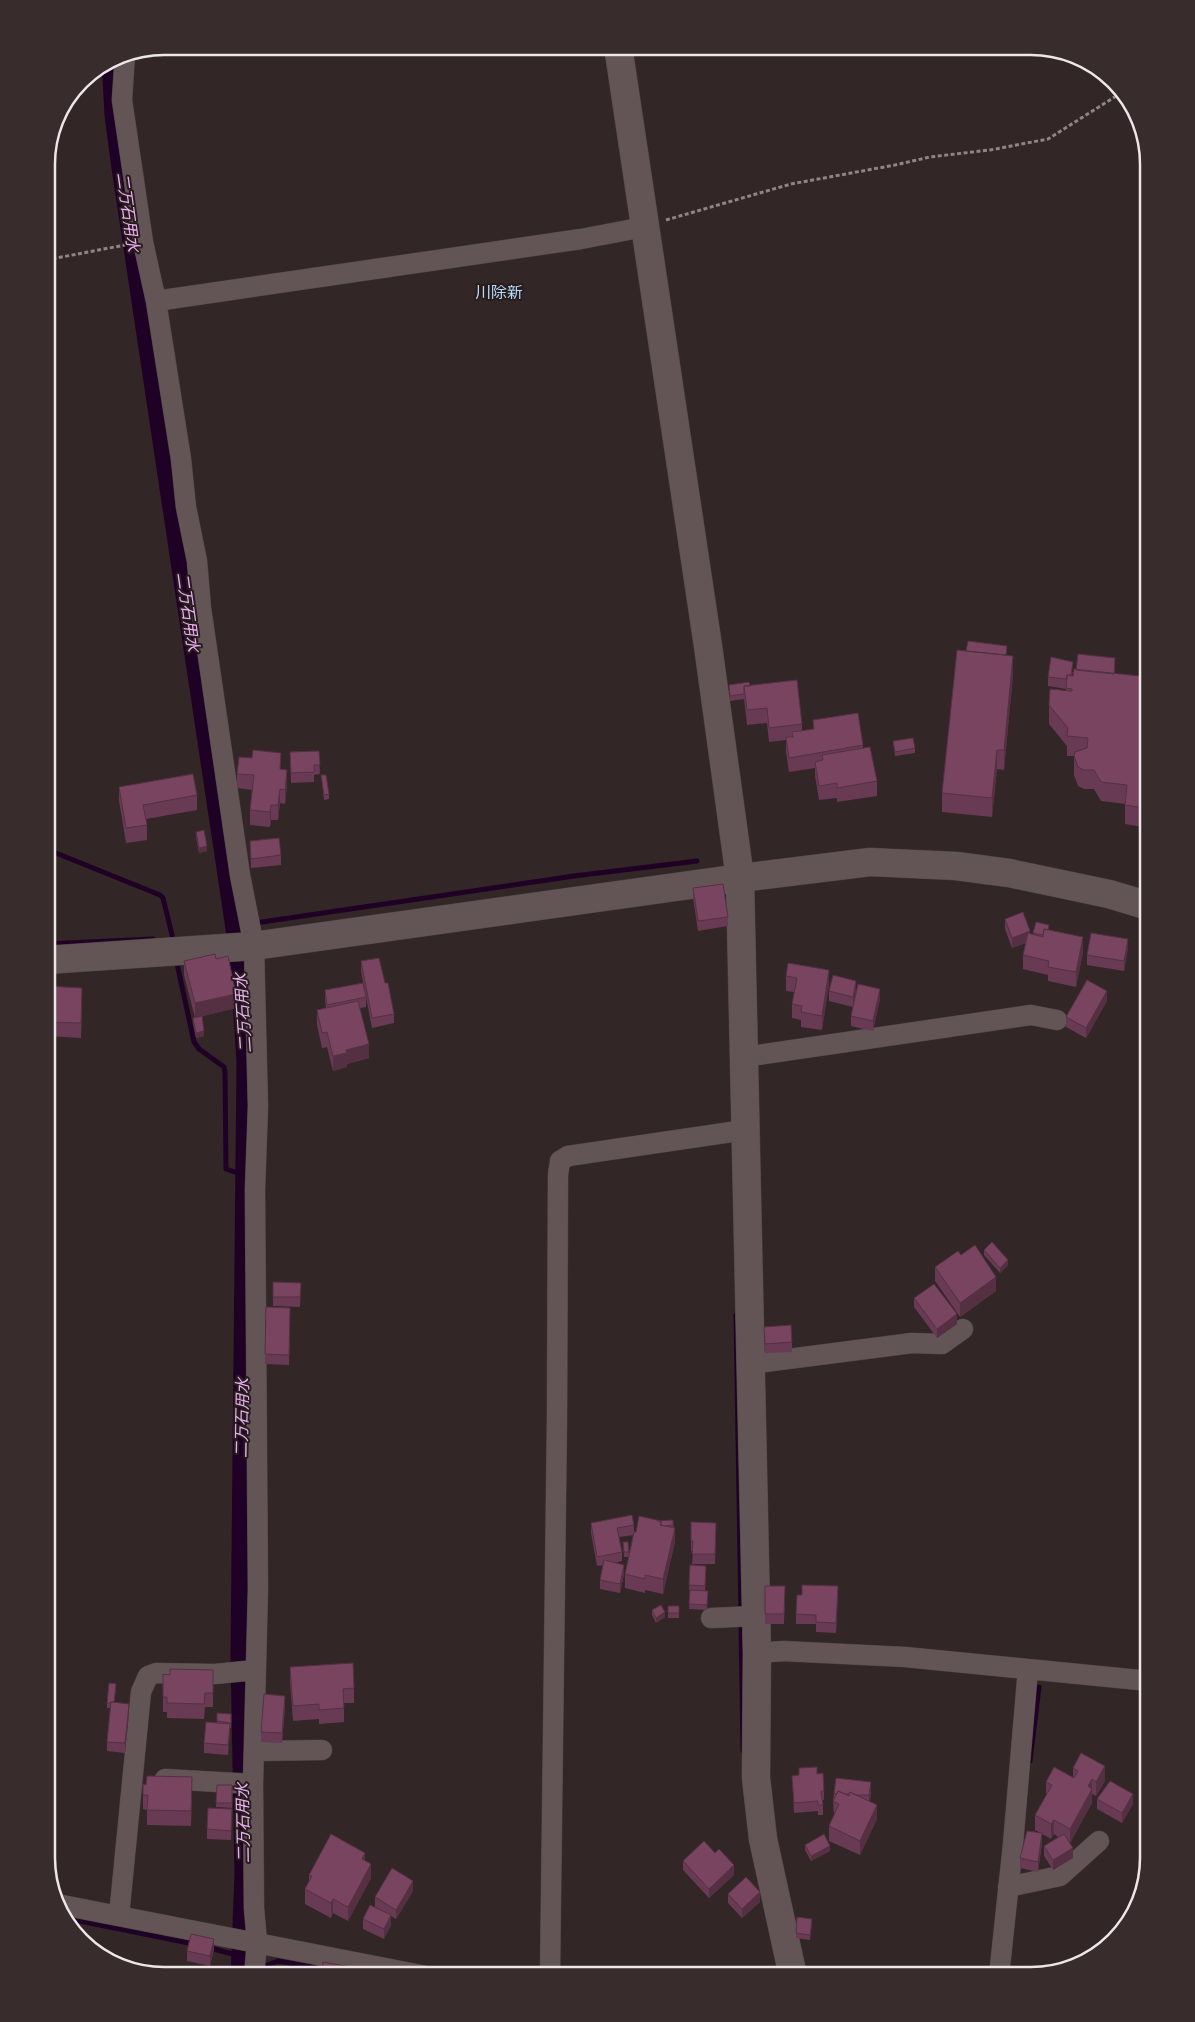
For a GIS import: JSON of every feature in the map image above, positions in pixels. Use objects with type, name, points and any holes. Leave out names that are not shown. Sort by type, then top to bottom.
[{"type":"street","points":[[619,55],[708,646],[740,878],[757,1652],[756,1778],[763,1839],[791,1967]]},
{"type":"street","points":[[124,62],[122,100],[143,242],[156,301],[181,459],[186,508],[196,561],[201,608],[240,875],[254,946],[258,1106],[255,1190],[258,1589],[253,1784],[254,1908],[257,1942],[255,1967]]},
{"type":"street","points":[[156,301],[581,238],[644,226]]},
{"type":"street","points":[[55,959],[254,946],[740,878],[870,862],[956,866],[1027,877],[1109,894],[1140,903]]},
{"type":"street","points":[[744,1057],[1031,1015],[1057,1020]]},
{"type":"street","points":[[550,1967],[558,1184],[560,1161],[568,1156],[745,1130]]},
{"type":"street","points":[[750,1364],[912,1343],[942,1344],[963,1329]]},
{"type":"street","points":[[711,1618],[756,1616]]},
{"type":"street","points":[[757,1652],[783,1651],[905,1657],[1140,1681]]},
{"type":"street","points":[[119,1916],[140,1692],[148,1676],[156,1673],[215,1674],[256,1670]]},
{"type":"street","points":[[1000,1967],[1028,1670]]},
{"type":"street","points":[[254,1751],[322,1750]]},
{"type":"street","points":[[133,1778],[253,1784]]},
{"type":"street","points":[[1008,1887],[1060,1876],[1099,1841]]},
{"type":"street","points":[[66,1906],[381,1967]]},
{"type":"path","points":[[644,226],[791,184],[930,157],[990,150],[1048,139],[1116,96]]},
{"type":"path","points":[[55,258],[143,242]]},
{"type":"building","points":[[968,641],[1007,646],[1006,655],[966,651]]},
{"type":"building","points":[[957,650],[1013,656],[1004,750],[997,750],[992,798],[942,793]]},
{"type":"building","points":[[1078,654],[1115,658],[1114,674],[1076,670]]},
{"type":"building","points":[[1051,657],[1073,662],[1071,675],[1067,675],[1067,679],[1048,677]]},
{"type":"building","points":[[1074,669],[1140,676],[1140,807],[1125,805],[1127,785],[1101,782],[1094,770],[1084,770],[1078,767],[1074,756],[1075,752],[1087,748],[1088,738],[1067,736],[1068,728],[1049,705],[1050,689],[1072,691],[1072,689],[1066,688],[1067,675],[1073,676]]},
{"type":"building","points":[[797,680],[802,724],[769,728],[767,708],[747,710],[744,686]]},
{"type":"building","points":[[749,682],[750,686],[744,686],[744,694],[730,696],[729,685]]},
{"type":"building","points":[[858,713],[863,745],[789,758],[786,737],[793,737],[792,732],[814,729],[813,720]]},
{"type":"building","points":[[913,738],[915,748],[895,752],[893,741]]},
{"type":"building","points":[[870,747],[877,781],[837,788],[837,783],[819,786],[815,762],[823,760],[822,755]]},
{"type":"building","points":[[253,750],[281,753],[280,769],[287,770],[285,790],[280,789],[278,805],[271,805],[270,812],[250,810],[254,775],[237,774],[239,757],[252,758]]},
{"type":"building","points":[[319,751],[320,765],[314,765],[314,772],[291,773],[290,752]]},
{"type":"building","points":[[193,774],[197,795],[143,805],[147,825],[126,828],[119,787]]},
{"type":"building","points":[[321,775],[326,775],[329,794],[324,795]]},
{"type":"building","points":[[204,830],[207,846],[199,848],[196,832]]},
{"type":"building","points":[[279,838],[281,855],[251,859],[250,841]]},
{"type":"building","points":[[723,884],[728,917],[698,921],[693,888]]},
{"type":"building","points":[[1023,912],[1030,931],[1012,938],[1005,919]]},
{"type":"building","points":[[1036,922],[1049,925],[1048,930],[1044,929],[1043,935],[1033,933]]},
{"type":"building","points":[[1044,929],[1083,937],[1076,972],[1048,967],[1049,961],[1023,955],[1028,933],[1043,937]]},
{"type":"building","points":[[1091,933],[1128,939],[1124,961],[1087,955]]},
{"type":"building","points":[[215,954],[216,959],[228,956],[236,994],[195,1003],[184,961]]},
{"type":"building","points":[[379,958],[385,983],[388,983],[394,1014],[372,1018],[361,961]]},
{"type":"building","points":[[788,963],[829,970],[822,1016],[801,1012],[802,1006],[792,1004],[797,978],[786,976]]},
{"type":"building","points":[[833,975],[856,981],[853,997],[829,991]]},
{"type":"building","points":[[1087,980],[1107,991],[1086,1028],[1066,1017]]},
{"type":"building","points":[[363,983],[366,997],[327,1005],[325,990]]},
{"type":"building","points":[[858,984],[880,989],[873,1021],[851,1016]]},
{"type":"building","points":[[55,986],[82,988],[81,1023],[55,1022]]},
{"type":"building","points":[[358,1001],[369,1044],[346,1050],[347,1053],[333,1056],[327,1032],[322,1033],[317,1010]]},
{"type":"building","points":[[202,1016],[204,1031],[196,1033],[193,1018]]},
{"type":"building","points":[[992,1242],[1008,1260],[1000,1268],[984,1250]]},
{"type":"building","points":[[975,1245],[996,1277],[960,1303],[935,1267],[958,1251],[961,1255]]},
{"type":"building","points":[[273,1282],[301,1283],[300,1297],[273,1297]]},
{"type":"building","points":[[934,1284],[957,1314],[937,1329],[914,1298]]},
{"type":"building","points":[[266,1307],[290,1308],[289,1355],[265,1354]]},
{"type":"building","points":[[791,1325],[792,1342],[765,1344],[764,1327]]},
{"type":"building","points":[[632,1515],[634,1525],[617,1528],[622,1552],[597,1557],[591,1523]]},
{"type":"building","points":[[639,1516],[661,1521],[660,1525],[675,1528],[663,1579],[645,1575],[645,1579],[625,1574]]},
{"type":"building","points":[[673,1520],[673,1525],[665,1526],[661,1525],[661,1521],[658,1521]]},
{"type":"building","points":[[691,1522],[716,1523],[715,1554],[692,1554]]},
{"type":"building","points":[[623,1542],[628,1542],[629,1552],[624,1552]]},
{"type":"building","points":[[604,1560],[624,1565],[620,1584],[600,1580]]},
{"type":"building","points":[[690,1565],[706,1566],[705,1586],[689,1585]]},
{"type":"building","points":[[802,1585],[838,1586],[836,1623],[816,1622],[816,1615],[796,1614],[797,1595],[802,1595]]},
{"type":"building","points":[[765,1586],[785,1586],[784,1614],[765,1614]]},
{"type":"building","points":[[690,1590],[708,1591],[707,1605],[689,1604]]},
{"type":"building","points":[[661,1605],[665,1612],[656,1618],[652,1610]]},
{"type":"building","points":[[668,1606],[679,1606],[679,1613],[668,1613]]},
{"type":"building","points":[[353,1663],[354,1688],[343,1689],[344,1708],[319,1710],[319,1704],[293,1706],[290,1667]]},
{"type":"building","points":[[170,1669],[213,1670],[213,1693],[205,1693],[204,1704],[167,1703],[167,1697],[163,1697],[163,1674],[170,1675]]},
{"type":"building","points":[[109,1683],[116,1684],[114,1702],[107,1703]]},
{"type":"building","points":[[264,1694],[285,1696],[282,1733],[261,1732]]},
{"type":"building","points":[[111,1702],[129,1704],[125,1743],[107,1742]]},
{"type":"building","points":[[217,1713],[231,1714],[231,1723],[217,1721]]},
{"type":"building","points":[[206,1722],[230,1724],[228,1745],[204,1743]]},
{"type":"building","points":[[1081,1753],[1105,1766],[1096,1782],[1092,1779],[1088,1786],[1092,1789],[1070,1829],[1054,1820],[1051,1824],[1035,1815],[1052,1785],[1046,1782],[1054,1767],[1074,1778],[1078,1771],[1073,1768]]},
{"type":"building","points":[[817,1767],[817,1774],[823,1773],[824,1791],[821,1791],[823,1805],[818,1805],[818,1801],[794,1803],[792,1776],[799,1775],[799,1768]]},
{"type":"building","points":[[147,1776],[192,1777],[191,1811],[147,1810],[148,1795],[143,1795],[143,1784],[146,1785]]},
{"type":"building","points":[[836,1778],[871,1782],[869,1795],[856,1795],[850,1792],[845,1794],[838,1791],[837,1794],[834,1793]]},
{"type":"building","points":[[1110,1781],[1133,1794],[1122,1813],[1097,1799]]},
{"type":"building","points":[[217,1785],[232,1785],[232,1803],[216,1803]]},
{"type":"building","points":[[838,1791],[849,1796],[850,1792],[877,1805],[860,1841],[829,1826],[839,1804],[833,1801]]},
{"type":"building","points":[[208,1808],[232,1809],[231,1831],[207,1829]]},
{"type":"building","points":[[1027,1831],[1042,1833],[1038,1862],[1020,1858]]},
{"type":"building","points":[[331,1834],[365,1853],[362,1859],[371,1864],[348,1907],[333,1899],[331,1903],[305,1889],[312,1876],[309,1875]]},
{"type":"building","points":[[824,1834],[830,1846],[811,1856],[805,1845]]},
{"type":"building","points":[[1064,1834],[1073,1848],[1053,1860],[1044,1846]]},
{"type":"building","points":[[704,1841],[715,1853],[719,1849],[734,1865],[709,1889],[683,1861]]},
{"type":"building","points":[[392,1868],[413,1881],[396,1910],[375,1897]]},
{"type":"building","points":[[746,1877],[760,1892],[742,1909],[728,1894]]},
{"type":"building","points":[[370,1905],[391,1915],[384,1929],[363,1919]]},
{"type":"building","points":[[797,1917],[812,1919],[810,1935],[796,1933]]},
{"type":"building","points":[[191,1934],[214,1939],[210,1956],[187,1951]]},
{"type":"building","points":[[323,1962],[351,1967],[322,1967]]},
{"type":"waterway","name":"二万石用水","points":[[111,68],[114,115],[120,161],[239,955],[246,1062],[240,1655],[244,1874],[240,1967]]},
{"type":"waterway","points":[[55,853],[160,895],[163,898],[174,943]]},
{"type":"waterway","points":[[255,923],[574,876],[697,861]]},
{"type":"waterway","points":[[55,944],[153,939]]},
{"type":"waterway","points":[[176,959],[194,1042],[199,1049],[224,1067],[226,1169],[244,1175]]},
{"type":"waterway","points":[[736,1315],[741,1614]]},
{"type":"waterway","points":[[741,1622],[743,1751]]},
{"type":"waterway","points":[[1030,1761],[1039,1687]]},
{"type":"waterway","points":[[74,1920],[194,1944]]},
{"type":"waterway","points":[[210,1948],[240,1956]]},
{"type":"waterway","points":[[266,1967],[267,1965],[278,1961],[312,1967]]},
{"type":"district","name":"川除新","points":[[499,292]]}]
